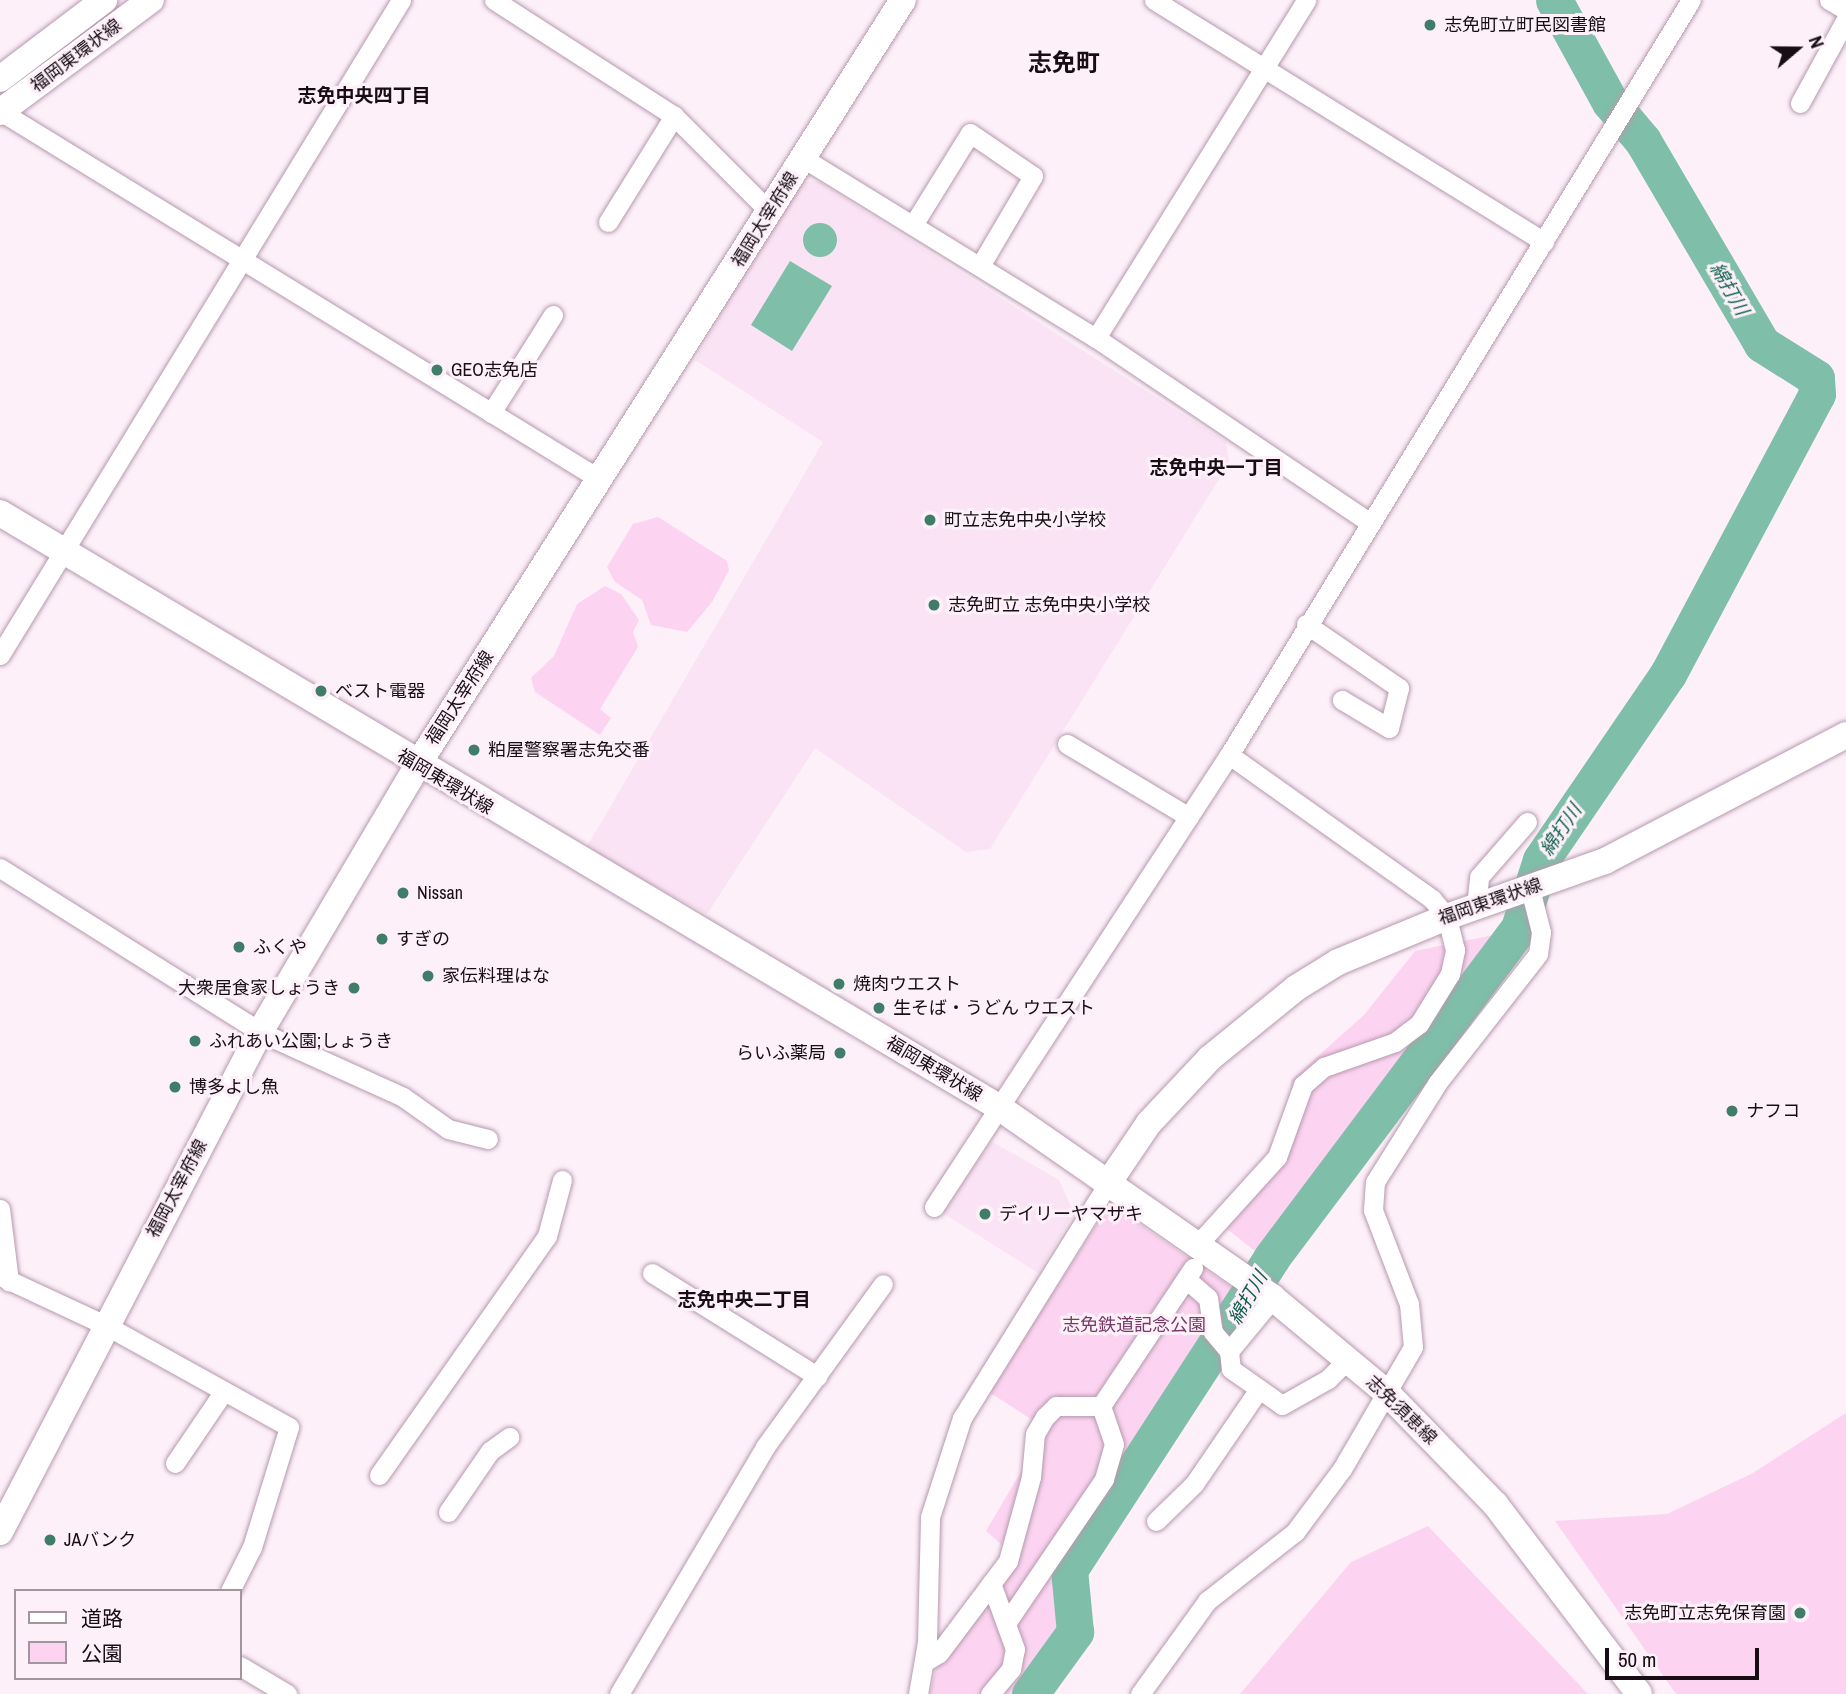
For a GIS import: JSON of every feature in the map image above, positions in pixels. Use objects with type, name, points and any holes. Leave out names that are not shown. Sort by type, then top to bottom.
[{"type":"main road","name":"福岡東環状線","points":[[0,79],[104,0]]},
{"type":"main road","name":"福岡東環状線","points":[[0,112],[151,0]]},
{"type":"main road","name":"福岡太宰府線","points":[[0,1532],[260,1032],[416,766],[601,480],[904,0]]},
{"type":"main road","name":"福岡東環状線","points":[[0,513],[416,766],[686,918],[1000,1108],[1109,1182],[1149,1123],[1266,1010],[1338,962],[1447,917],[1605,861],[1846,735]]},
{"type":"main road","name":"志免須恵線","points":[[1109,1182],[1192,1264],[1273,1298],[1387,1393],[1495,1504],[1639,1694]]},
{"type":"street","points":[[0,655],[68,553],[240,262],[401,0]]},
{"type":"street","points":[[494,0],[674,117],[769,211]]},
{"type":"street","points":[[1154,0],[1544,243]]},
{"type":"street","points":[[1096,338],[1306,0]]},
{"type":"street","points":[[934,1207],[1229,755],[1367,522],[1544,243],[1690,0]]},
{"type":"street","points":[[1829,0],[1846,10]]},
{"type":"street","points":[[1800,103],[1846,19]]},
{"type":"street","points":[[0,112],[240,262],[601,480]]},
{"type":"street","points":[[608,222],[674,117]]},
{"type":"street","points":[[913,225],[971,133],[1033,176],[980,266]]},
{"type":"street","points":[[803,158],[1096,338],[1367,522]]},
{"type":"street","points":[[491,413],[553,315]]},
{"type":"street","points":[[1306,624],[1399,688],[1389,728],[1342,700]]},
{"type":"street","points":[[1067,744],[1189,817]]},
{"type":"street","points":[[1101,1406],[1192,1264],[1277,1157],[1303,1085],[1324,1067],[1395,1042],[1419,1024],[1450,974],[1455,950],[1447,917],[1432,898],[1229,755]]},
{"type":"street","points":[[1476,907],[1479,877],[1527,822]]},
{"type":"street","points":[[0,868],[260,1032],[403,1097],[448,1129],[488,1139]]},
{"type":"street","points":[[1140,1694],[1207,1601],[1295,1532],[1387,1393],[1413,1347],[1412,1320],[1380,1239],[1375,1182],[1438,1083],[1538,954],[1541,932],[1530,888]]},
{"type":"street","points":[[379,1475],[547,1236],[562,1180]]},
{"type":"street","points":[[918,1694],[924,1662],[930,1517],[962,1418],[1109,1182]]},
{"type":"street","points":[[0,1209],[5,1279],[107,1326],[289,1427],[252,1547],[231,1589]]},
{"type":"street","points":[[1192,1264],[1208,1298],[1213,1332],[1229,1351],[1231,1369],[1282,1405],[1328,1379],[1348,1359]]},
{"type":"street","points":[[652,1273],[817,1376]]},
{"type":"street","points":[[619,1694],[765,1447],[883,1284]]},
{"type":"street","points":[[1229,1351],[1273,1298]]},
{"type":"street","points":[[1156,1521],[1194,1484],[1259,1389]]},
{"type":"street","points":[[175,1463],[224,1391]]},
{"type":"street","points":[[924,1662],[939,1653],[991,1583],[1015,1545],[1035,1434],[1045,1417],[1056,1406],[1101,1406]]},
{"type":"street","points":[[1009,1619],[1104,1479],[1114,1444],[1101,1406]]},
{"type":"street","points":[[448,1512],[490,1451],[509,1437]]},
{"type":"street","points":[[990,1694],[1011,1669],[1015,1649],[1009,1619],[991,1583]]},
{"type":"street","points":[[242,1667],[287,1694]]},
{"type":"shaded area","name":"志免町立 志免中央小学校","points":[[818,181],[1226,442],[1229,463],[990,849],[966,852],[815,748],[707,914],[585,850],[823,442],[695,360],[795,183]]},
{"type":"shaded area","points":[[820,223],[832,228],[837,240],[832,252],[820,257],[808,252],[803,240],[808,228]]},
{"type":"shaded area","points":[[790,261],[832,286],[792,351],[751,325]]},
{"type":"shaded area","points":[[991,1141],[1059,1180],[1074,1213],[1038,1273],[943,1213]]},
{"type":"green space","points":[[658,517],[727,561],[729,570],[712,602],[687,632],[651,625],[642,600],[615,582],[607,567],[633,524]]},
{"type":"green space","points":[[605,586],[621,594],[639,620],[633,632],[638,647],[600,709],[611,718],[600,735],[535,692],[531,678],[554,656],[577,604]]},
{"type":"green space","points":[[1513,931],[1274,1266],[1222,1225],[1292,1126],[1291,1080],[1364,1015],[1415,951]]},
{"type":"green space","name":"志免鉄道記念公園","points":[[1110,1204],[1256,1304],[1060,1572],[1071,1633],[1028,1694],[930,1694],[936,1668],[1017,1558],[986,1531],[1046,1429],[989,1392]]},
{"type":"green space","points":[[1846,1413],[1846,1694],[1676,1694],[1555,1521],[1667,1514],[1753,1473]]},
{"type":"green space","points":[[1428,1526],[1588,1694],[1240,1694],[1351,1562]]},
{"type":"waterway","name":"綿打川","points":[[1030,1694],[1075,1632],[1069,1570],[1272,1257],[1519,928],[1541,860],[1668,674],[1817,394],[1816,378],[1762,344],[1643,141],[1610,102],[1554,0]]},
{"type":"place","name":"志免町立町民図書館","points":[[1430,25]]},
{"type":"place","name":"GEO志免店","points":[[437,370]]},
{"type":"place","name":"町立志免中央小学校","points":[[930,520]]},
{"type":"place","name":"志免町立 志免中央小学校","points":[[934,605]]},
{"type":"place","name":"ベスト電器","points":[[321,691]]},
{"type":"place","name":"粕屋警察署志免交番","points":[[474,750]]},
{"type":"place","name":"Nissan","points":[[403,893]]},
{"type":"place","name":"すぎの","points":[[382,939]]},
{"type":"place","name":"ふくや","points":[[239,947]]},
{"type":"place","name":"家伝料理はな","points":[[428,976]]},
{"type":"place","name":"焼肉ウエスト","points":[[839,984]]},
{"type":"place","name":"大衆居食家しょうき","points":[[354,988]]},
{"type":"place","name":"生そば・うどん ウエスト","points":[[879,1008]]},
{"type":"place","name":"ふれあい公園;しょうき","points":[[195,1041]]},
{"type":"place","name":"らいふ薬局","points":[[840,1053]]},
{"type":"place","name":"博多よし魚","points":[[175,1087]]},
{"type":"place","name":"ナフコ","points":[[1732,1111]]},
{"type":"place","name":"デイリーヤマザキ","points":[[985,1214]]},
{"type":"place","name":"JAバンク","points":[[50,1540]]},
{"type":"place","name":"志免町立志免保育園","points":[[1800,1613]]},
{"type":"district","name":"志免町","points":[[1064,63]]},
{"type":"district","name":"志免中央四丁目","points":[[364,96]]},
{"type":"district","name":"志免中央一丁目","points":[[1216,468]]},
{"type":"district","name":"志免中央二丁目","points":[[744,1300]]}]
